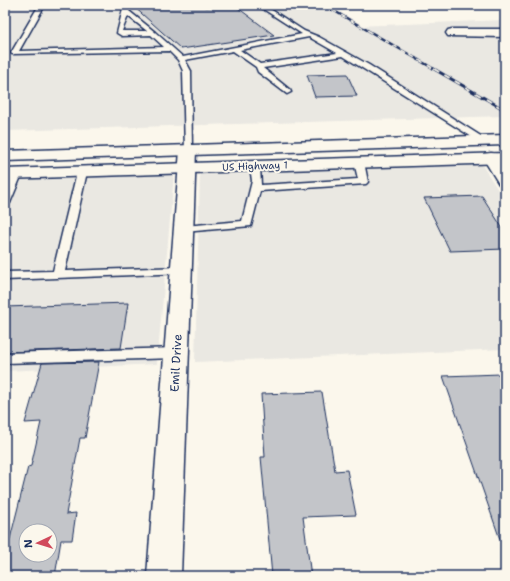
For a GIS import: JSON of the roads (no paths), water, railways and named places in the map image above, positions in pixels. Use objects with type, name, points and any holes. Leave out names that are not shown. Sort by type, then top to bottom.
[{"type":"main road","points":[[452,33],[505,33]]},
{"type":"main road","name":"US Highway 1","points":[[11,174],[82,172],[188,159],[483,140],[505,140]]},
{"type":"main road","name":"US Highway 1","points":[[5,156],[188,159],[255,166],[498,158]]},
{"type":"main road","points":[[498,158],[505,180]]},
{"type":"main road","name":"Emil Drive","points":[[164,576],[188,159]]},
{"type":"lane","points":[[42,5],[14,53],[170,49]]},
{"type":"lane","points":[[260,5],[344,54],[483,140]]},
{"type":"lane","points":[[153,33],[122,34],[119,32],[127,9],[153,33],[170,49],[181,59],[187,71],[188,159]]},
{"type":"lane","points":[[181,59],[310,35]]},
{"type":"lane","points":[[234,49],[259,66],[261,70],[287,92]]},
{"type":"lane","points":[[259,66],[344,54]]},
{"type":"lane","points":[[255,188],[363,182],[359,162]]},
{"type":"lane","points":[[184,229],[247,224],[257,181],[255,166]]},
{"type":"lane","points":[[58,275],[82,172]]},
{"type":"lane","points":[[5,203],[11,174]]},
{"type":"lane","points":[[5,276],[182,271]]},
{"type":"lane","points":[[5,358],[177,353]]},
{"type":"railway","points":[[324,5],[436,70]]},
{"type":"railway","points":[[434,69],[505,110]]}]
